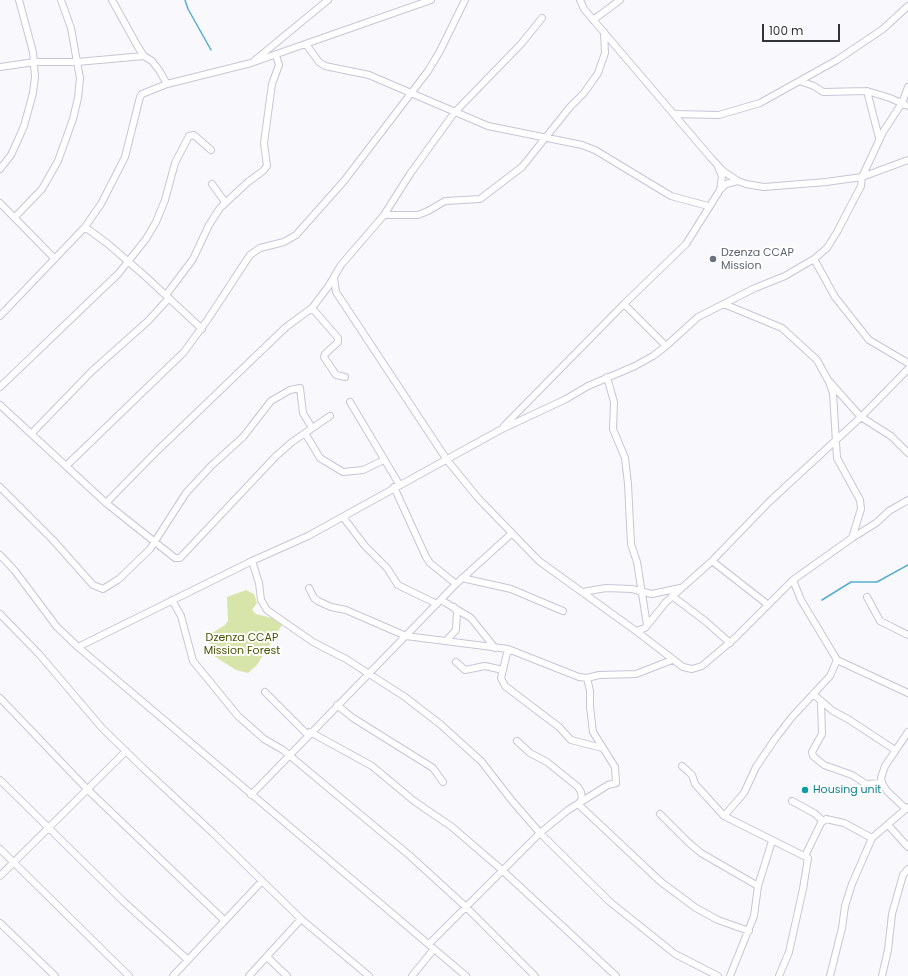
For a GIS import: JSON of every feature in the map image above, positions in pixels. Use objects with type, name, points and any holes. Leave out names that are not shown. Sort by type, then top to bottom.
[{"type":"street","points":[[0,169],[11,155],[24,126],[33,93],[35,62],[19,0]]},
{"type":"street","points":[[14,217],[42,189],[58,161],[73,119],[80,86],[71,28],[61,0]]},
{"type":"street","points":[[112,0],[144,56],[152,61],[167,84]]},
{"type":"street","points":[[251,63],[328,0]]},
{"type":"street","points":[[0,316],[85,227],[102,204],[119,173],[130,139],[140,97],[146,92],[167,84],[251,63],[276,55],[431,0]]},
{"type":"street","points":[[67,465],[172,365],[202,329],[246,259],[260,248],[284,242],[296,234],[344,181],[390,118],[412,95],[440,51],[465,0]]},
{"type":"street","points":[[580,0],[584,9],[593,20],[675,114],[717,165],[738,181],[764,187],[826,182],[862,177],[908,160]]},
{"type":"street","points":[[593,20],[620,0]]},
{"type":"street","points":[[675,114],[719,115],[760,103],[837,60],[883,29],[908,6]]},
{"type":"street","points":[[106,503],[157,451],[286,327],[312,308],[345,260],[384,215],[410,174],[454,113],[521,44],[542,18]]},
{"type":"street","points":[[384,215],[418,215],[445,201],[458,199],[474,200],[483,197],[522,167],[584,93],[598,73],[605,53],[604,32]]},
{"type":"street","points":[[306,44],[319,62],[325,66],[358,71],[454,113],[497,128],[589,147],[671,196],[708,206]]},
{"type":"street","points":[[32,433],[92,371],[148,321],[168,296],[193,259],[209,224],[225,202],[267,166],[264,143],[272,84],[279,64],[276,55]]},
{"type":"street","points":[[0,67],[35,62],[77,62],[144,56]]},
{"type":"street","points":[[800,82],[814,86],[823,92],[867,91],[905,104]]},
{"type":"street","points":[[78,647],[252,561],[293,543],[343,517],[396,486],[448,460],[500,430],[607,377],[635,366],[653,356],[666,346],[694,320],[724,304],[785,276],[814,260],[822,253],[832,239],[861,186],[862,177],[879,140],[905,104],[908,87]]},
{"type":"street","points":[[867,91],[879,140]]},
{"type":"street","points":[[0,387],[102,290],[128,261],[156,222],[165,200],[174,163],[189,136],[194,135],[211,150]]},
{"type":"street","points":[[717,165],[722,176],[720,190]]},
{"type":"street","points":[[500,430],[624,304],[686,244],[708,206],[720,190],[726,184],[738,181]]},
{"type":"street","points":[[212,184],[225,202]]},
{"type":"street","points":[[0,203],[54,258]]},
{"type":"street","points":[[85,227],[128,261],[168,296],[202,329]]},
{"type":"street","points":[[814,260],[836,297],[869,340],[908,363]]},
{"type":"street","points":[[334,278],[336,292],[448,460],[478,498],[511,534],[545,565],[683,667],[692,669],[702,666],[730,643],[767,604],[793,580],[908,500]]},
{"type":"street","points":[[624,304],[666,346]]},
{"type":"street","points":[[724,304],[782,328],[817,360],[828,380],[833,393],[839,465],[856,491],[860,500],[861,509],[852,538]]},
{"type":"street","points":[[312,308],[339,340],[325,354],[324,357],[336,375],[345,377]]},
{"type":"street","points":[[636,631],[642,630],[672,596],[712,561],[769,502],[861,417],[908,369]]},
{"type":"street","points":[[607,377],[614,402],[614,429],[625,458],[631,544],[637,562],[647,625]]},
{"type":"street","points":[[828,380],[861,417],[891,436],[908,453]]},
{"type":"street","points":[[0,487],[53,540],[93,585],[100,589],[108,588],[150,549],[186,493],[224,452],[241,439],[271,402],[290,390],[300,388],[303,412],[312,428]]},
{"type":"street","points":[[350,402],[375,441],[426,557],[430,563],[456,584]]},
{"type":"street","points":[[0,405],[67,465],[106,503],[175,558],[184,556],[276,456],[305,433],[330,416]]},
{"type":"street","points":[[305,433],[320,458],[343,472],[363,470],[384,460]]},
{"type":"street","points":[[343,517],[364,546],[387,568],[394,582],[398,585],[454,607],[471,618],[495,648]]},
{"type":"street","points":[[251,795],[309,733],[456,584],[511,534]]},
{"type":"street","points":[[0,555],[15,571],[52,622],[78,647],[466,976]]},
{"type":"street","points":[[252,561],[259,583],[261,600],[267,610],[313,642],[346,659],[405,697],[440,724],[474,753],[540,833],[610,902],[660,944],[689,963],[718,976]]},
{"type":"street","points":[[712,561],[767,604]]},
{"type":"street","points":[[462,578],[511,589],[563,611]]},
{"type":"street","points":[[793,580],[801,600],[837,660],[908,693]]},
{"type":"street","points":[[309,588],[314,598],[330,607],[346,610],[406,636],[508,649],[554,668],[587,678],[599,675],[636,674],[672,660]]},
{"type":"street","points":[[583,592],[606,588],[632,589],[652,594],[681,588]]},
{"type":"street","points":[[672,596],[704,620],[730,643]]},
{"type":"street","points":[[867,597],[880,621],[908,635]]},
{"type":"street","points":[[172,600],[181,616],[190,655],[195,666],[243,720],[264,739],[283,750],[409,856],[465,906],[535,976]]},
{"type":"street","points":[[446,641],[456,630],[457,612],[454,607]]},
{"type":"street","points":[[0,614],[26,640],[97,723],[301,919],[369,976]]},
{"type":"street","points":[[508,649],[501,678],[505,686],[559,727],[571,740],[602,748]]},
{"type":"street","points":[[724,816],[744,793],[756,767],[776,739],[830,676],[837,660]]},
{"type":"street","points":[[456,662],[465,670],[485,666],[503,670]]},
{"type":"street","points":[[429,944],[465,906],[540,833],[578,804],[608,786],[616,783],[615,768],[594,732],[590,707],[590,691],[587,678]]},
{"type":"street","points":[[265,692],[309,733],[372,766],[414,801],[452,827],[502,870],[616,976]]},
{"type":"street","points":[[813,694],[821,702],[895,750]]},
{"type":"street","points":[[0,698],[88,790],[224,920]]},
{"type":"street","points":[[821,702],[822,734],[812,752],[813,756],[824,765],[852,775],[866,784],[882,783]]},
{"type":"street","points":[[337,705],[358,722],[432,768],[443,782]]},
{"type":"street","points":[[830,976],[848,899],[872,838],[907,808],[887,792],[882,783],[882,772],[908,732]]},
{"type":"street","points":[[517,741],[530,753],[547,762],[578,786],[582,799],[578,804]]},
{"type":"street","points":[[0,876],[126,751]]},
{"type":"street","points":[[682,766],[692,776],[695,784],[724,816],[808,858],[789,952],[779,976]]},
{"type":"street","points":[[0,780],[124,902],[188,960]]},
{"type":"street","points":[[792,802],[814,812],[824,821]]},
{"type":"street","points":[[578,804],[661,882],[690,904],[718,920],[749,931]]},
{"type":"street","points":[[660,814],[701,853],[758,886]]},
{"type":"street","points":[[805,856],[824,821],[831,819],[844,823],[872,838]]},
{"type":"street","points":[[888,825],[908,847]]},
{"type":"street","points":[[730,976],[749,931],[757,905],[758,886],[772,841]]},
{"type":"street","points":[[0,849],[129,976]]},
{"type":"street","points":[[882,976],[888,950],[892,914],[903,875],[908,869]]},
{"type":"street","points":[[173,976],[262,881]]},
{"type":"street","points":[[249,976],[301,919]]},
{"type":"street","points":[[0,923],[55,976]]},
{"type":"street","points":[[412,976],[434,949]]},
{"type":"street","points":[[267,957],[287,976]]},
{"type":"green space","name":"Dzenza CCAP Mission Forest","points":[[246,590],[254,594],[257,603],[252,610],[256,614],[272,618],[282,625],[257,665],[248,673],[236,670],[214,656],[207,636],[225,625],[228,621],[227,597]]},
{"type":"waterway","points":[[185,0],[188,9],[211,50]]},
{"type":"waterway","points":[[822,600],[851,582],[877,582],[908,565]]},
{"type":"place","name":"Dzenza CCAP Mission","points":[[713,259]]},
{"type":"place","name":"Housing unit","points":[[805,790]]}]
